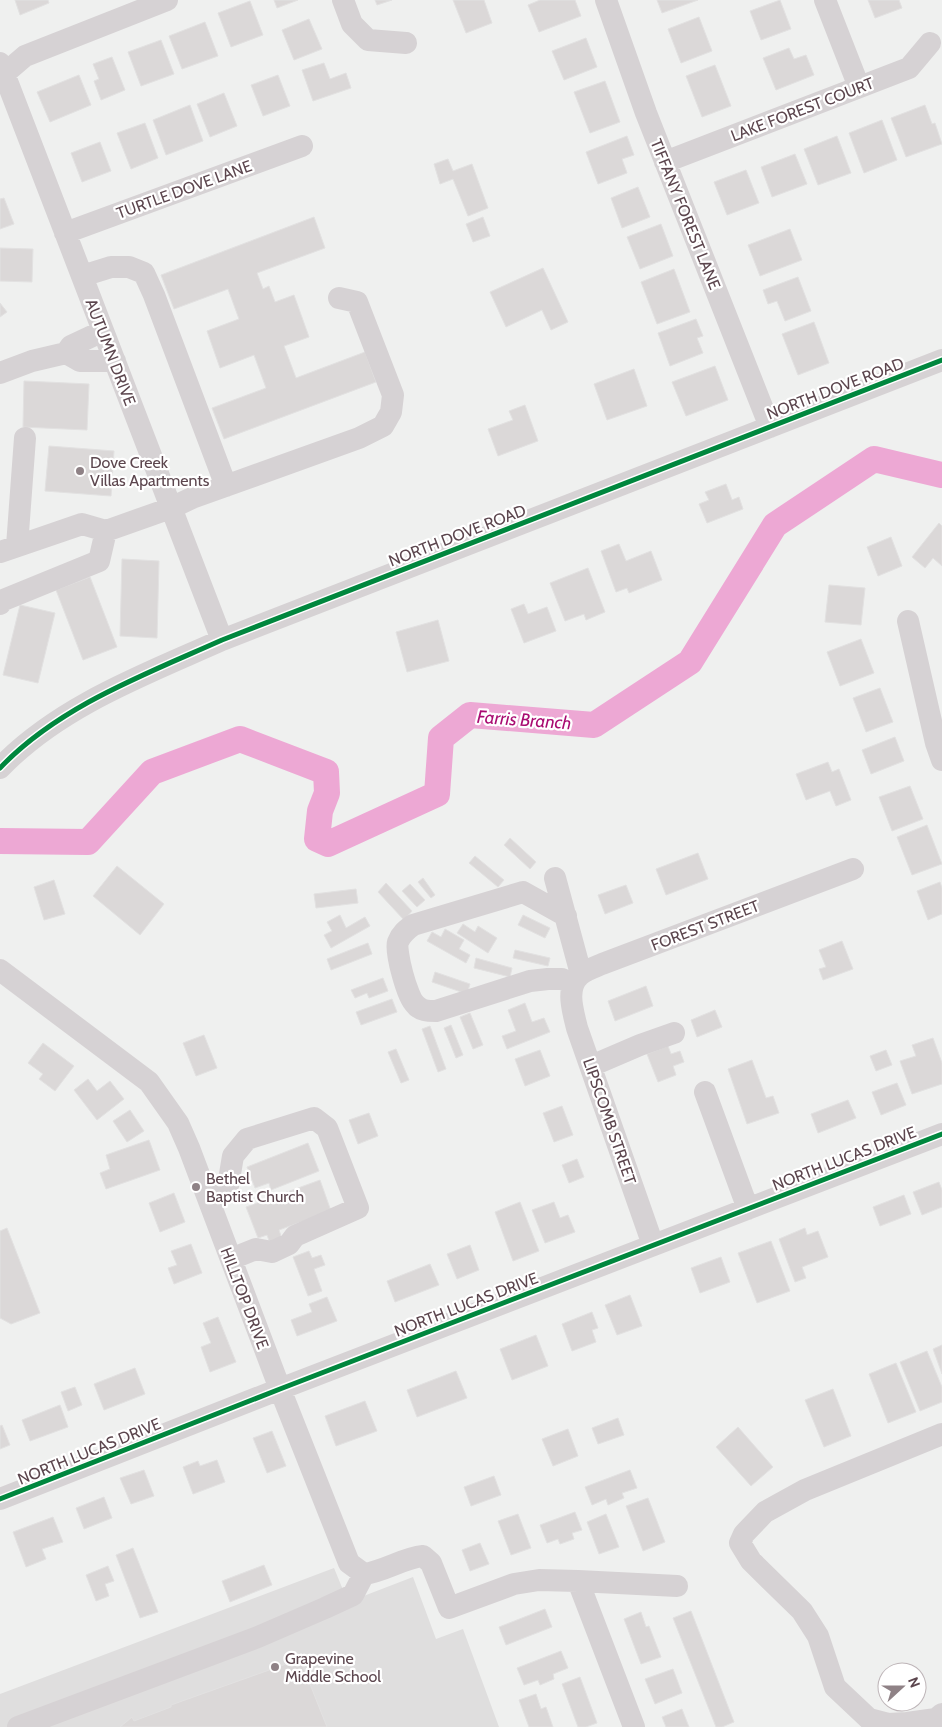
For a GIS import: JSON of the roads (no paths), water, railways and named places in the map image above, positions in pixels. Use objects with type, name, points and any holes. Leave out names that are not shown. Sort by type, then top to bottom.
[{"type":"street","points":[[1,71],[25,56],[167,0]]},
{"type":"street","points":[[343,0],[352,24],[368,40],[406,43]]},
{"type":"street","name":"TIFFANY FOREST LANE","points":[[606,0],[646,113],[770,427]]},
{"type":"street","points":[[825,0],[859,87]]},
{"type":"street","name":"LAKE FOREST COURT","points":[[665,162],[909,68],[930,43]]},
{"type":"street","name":"AUTUMN DRIVE","points":[[1,71],[222,640]]},
{"type":"street","name":"TURTLE DOVE LANE","points":[[65,233],[302,146]]},
{"type":"street","points":[[82,276],[111,267],[129,267],[144,273],[226,486]]},
{"type":"street","points":[[25,438],[9,549],[82,524],[106,532],[171,508],[192,498],[359,438],[383,426],[391,412],[393,394],[357,302],[339,298]]},
{"type":"street","points":[[0,373],[32,361],[66,353],[71,346],[103,331]]},
{"type":"street","points":[[66,353],[80,361],[115,361]]},
{"type":"street","name":"NORTH DOVE ROAD","points":[[0,768],[44,730],[107,692],[222,640],[942,360]]},
{"type":"street","points":[[0,604],[1,601],[99,561],[106,532]]},
{"type":"street","points":[[908,621],[936,743],[942,760]]},
{"type":"street","name":"FOREST STREET","points":[[575,985],[602,964],[853,869]]},
{"type":"street","name":"LIPSCOMB STREET","points":[[555,878],[566,916],[575,985],[572,1005],[577,1028],[654,1245]]},
{"type":"street","points":[[566,916],[523,892],[413,925],[401,934],[397,944],[397,952],[404,982],[414,1004],[424,1010],[436,1011],[530,981],[562,979],[575,985]]},
{"type":"street","name":"HILLTOP DRIVE","points":[[0,970],[149,1082],[178,1124],[189,1148],[280,1389],[349,1563],[364,1574]]},
{"type":"street","points":[[591,1066],[674,1033]]},
{"type":"street","points":[[705,1092],[748,1209]]},
{"type":"street","points":[[207,1195],[228,1186],[233,1156],[247,1139],[314,1118],[327,1128],[358,1208],[296,1236],[290,1244],[272,1252],[256,1249],[231,1259]]},
{"type":"street","name":"NORTH LUCAS DRIVE","points":[[0,1499],[942,1134]]},
{"type":"street","points":[[942,1434],[805,1490],[765,1512],[744,1534],[740,1543],[750,1561],[802,1611],[818,1636],[835,1687],[869,1719],[888,1724],[907,1723],[936,1719],[942,1714]]},
{"type":"street","points":[[18,1727],[258,1637],[353,1595],[364,1574],[378,1572],[414,1557],[423,1556],[431,1563],[449,1608],[514,1584],[539,1580],[677,1586]]},
{"type":"street","points":[[578,1581],[634,1727]]},
{"type":"waterway","name":"Farris Branch","points":[[0,841],[88,842],[152,772],[240,739],[326,772],[327,793],[320,811],[317,839],[328,844],[437,794],[441,738],[470,715],[594,725],[690,662],[775,525],[874,459],[942,475]]},
{"type":"place","name":"Dove Creek Villas Apartments","points":[[80,471]]},
{"type":"place","name":"Bethel Baptist Church","points":[[196,1187]]},
{"type":"place","name":"Grapevine Middle School","points":[[275,1667]]}]
